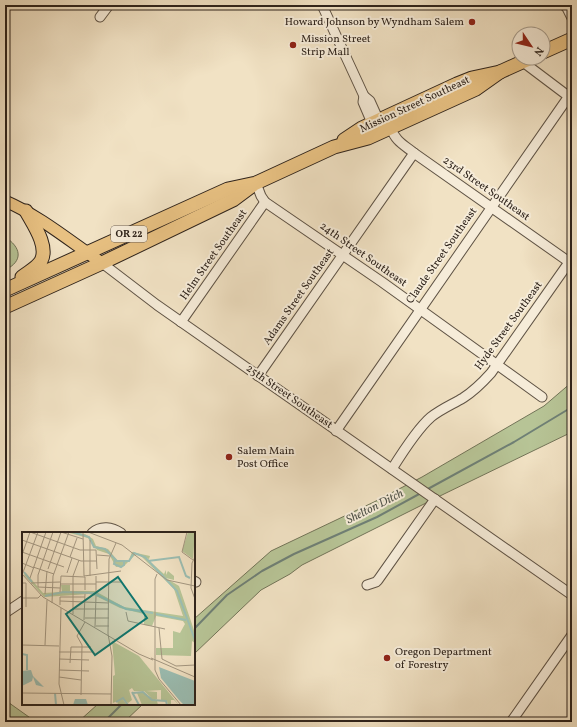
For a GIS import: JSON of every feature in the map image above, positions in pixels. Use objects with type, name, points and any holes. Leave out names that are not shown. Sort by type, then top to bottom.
[{"type":"highway","points":[[551,48],[572,39]]},
{"type":"highway","name":"Mission Street Southeast","points":[[334,147],[368,138],[391,128],[476,89],[500,72],[514,66]]},
{"type":"highway","name":"Mission Street Southeast","points":[[5,307],[102,264],[233,200],[256,183],[334,147],[362,128],[472,78],[500,72]]},
{"type":"highway","points":[[391,128],[390,124],[392,121],[415,104]]},
{"type":"highway","name":"Mission Street Southeast","points":[[5,290],[228,189],[256,183]]},
{"type":"highway","points":[[5,287],[35,268],[41,261],[44,252],[41,239],[26,211]]},
{"type":"main road","name":"25th Street Southeast","points":[[5,201],[42,220],[102,264]]},
{"type":"street","points":[[100,17],[109,5]]},
{"type":"street","points":[[322,5],[364,96],[370,101],[375,122]]},
{"type":"street","points":[[564,5],[572,18]]},
{"type":"street","points":[[534,66],[570,98]]},
{"type":"street","name":"Claude Street Southeast","points":[[336,430],[491,207],[570,98]]},
{"type":"street","name":"23rd Street Southeast","points":[[391,128],[397,139],[414,153],[571,262]]},
{"type":"street","name":"Adams Street Southeast","points":[[258,376],[414,153]]},
{"type":"street","points":[[256,183],[265,202]]},
{"type":"street","name":"24th Street Southeast","points":[[265,202],[343,255],[542,397]]},
{"type":"street","name":"Helm Street Southeast","points":[[181,322],[265,202]]},
{"type":"street","name":"Hyde Street Southeast","points":[[392,469],[419,430],[431,417],[479,387],[491,373],[571,262]]},
{"type":"street","name":"25th Street Southeast","points":[[102,264],[181,322],[572,595]]},
{"type":"street","points":[[367,585],[378,580],[435,499]]},
{"type":"street","points":[[93,532],[107,527],[120,532]]},
{"type":"street","points":[[5,613],[22,602]]},
{"type":"street","points":[[511,722],[572,635]]},
{"type":"green space","points":[[5,237],[17,249],[18,258],[5,270]]},
{"type":"green space","points":[[572,382],[572,432],[302,565],[290,574],[261,590],[195,653],[195,618],[271,551],[374,502],[422,477],[544,406]]},
{"type":"green space","points":[[5,700],[36,722],[5,722]]},
{"type":"green space","points":[[97,705],[142,705],[124,722],[78,722]]},
{"type":"waterway","name":"Shelton Ditch","points":[[426,490],[514,442],[572,407]]},
{"type":"waterway","name":"Shelton Ditch","points":[[195,628],[227,595],[262,571],[294,554],[377,517],[421,493]]},
{"type":"waterway","name":"Shelton Ditch","points":[[104,722],[121,705]]},
{"type":"place","name":"Howard Johnson by Wyndham Salem","points":[[472,22]]},
{"type":"place","name":"Mission Street Strip Mall","points":[[293,45]]},
{"type":"place","name":"Salem Main Post Office","points":[[229,457]]},
{"type":"place","name":"Oregon Department of Forestry","points":[[387,658]]}]
